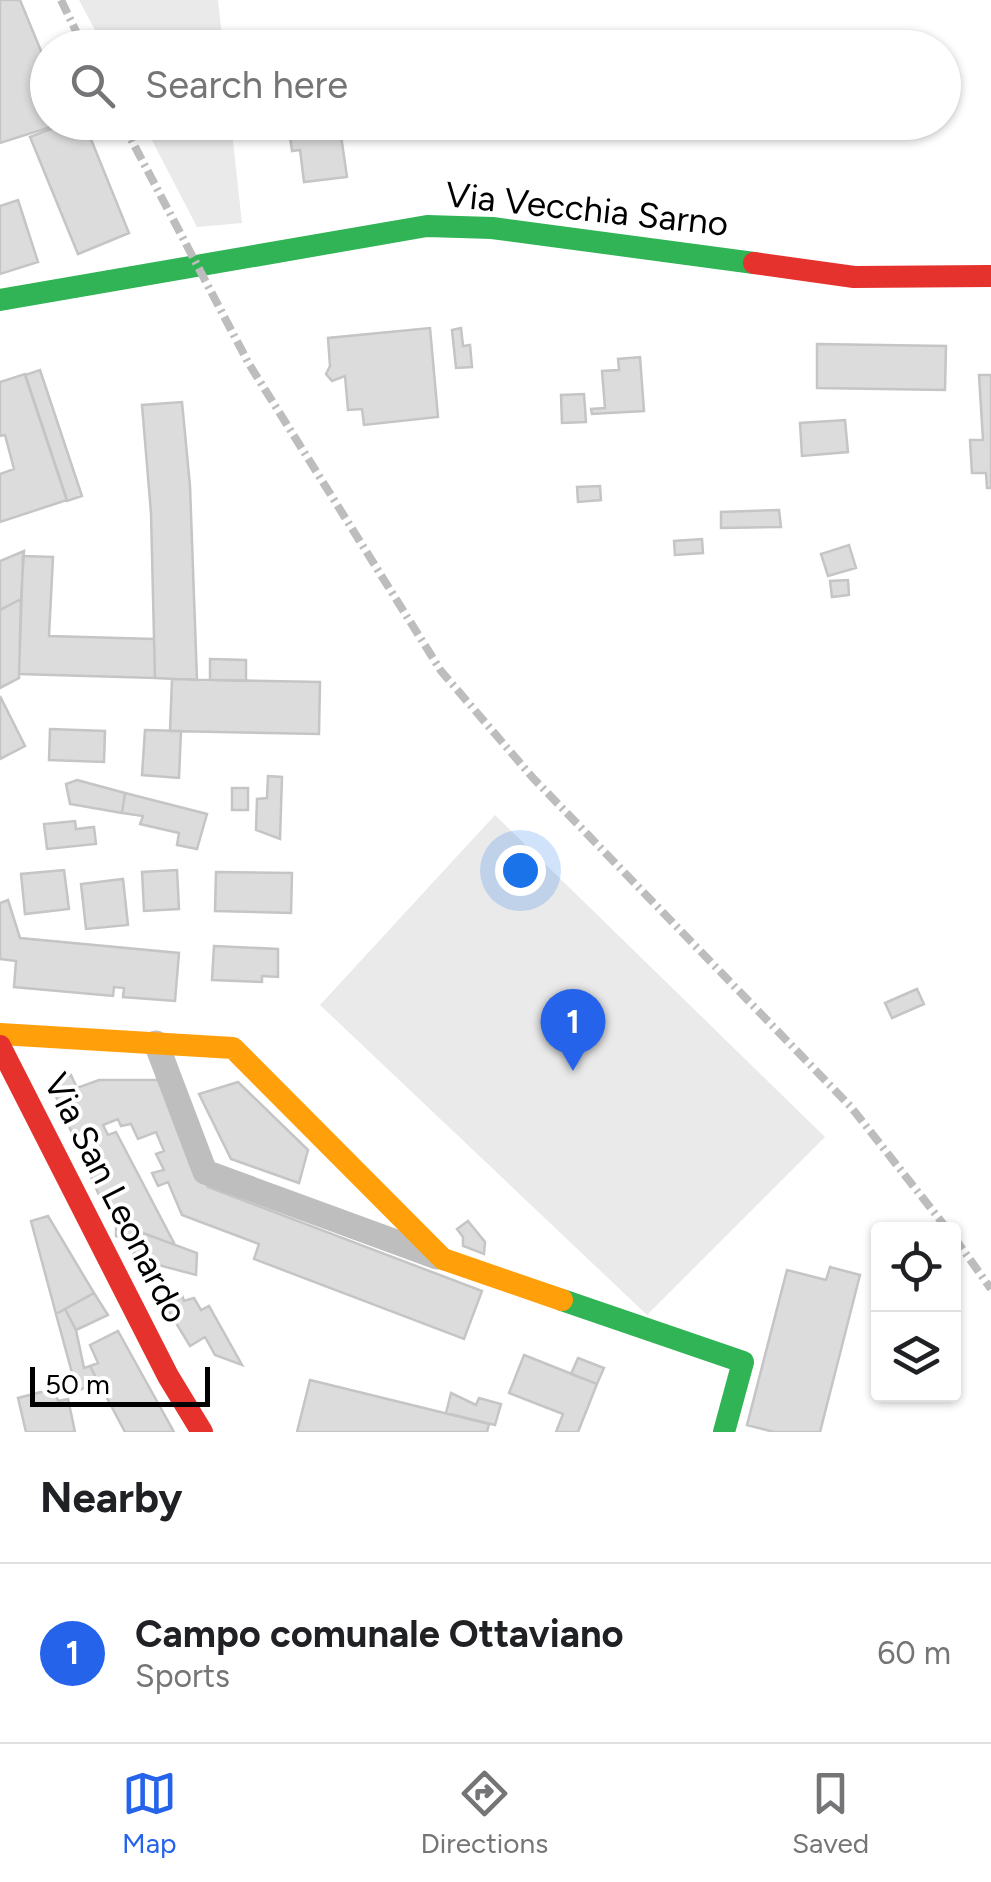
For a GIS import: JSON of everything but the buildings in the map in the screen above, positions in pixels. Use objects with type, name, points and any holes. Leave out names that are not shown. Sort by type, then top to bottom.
[{"type":"street","name":"Via Vecchia Sarno","points":[[0,300],[443,226],[492,228],[854,278],[991,276]]},
{"type":"street","points":[[0,1034],[232,1048],[443,1259]]},
{"type":"street","points":[[156,1043],[205,1172],[742,1362],[724,1432]]},
{"type":"street","name":"Via San Leonardo","points":[[0,1046],[131,1306],[202,1432]]},
{"type":"shaded area","points":[[79,0],[218,0],[221,30],[95,30]]},
{"type":"shaded area","points":[[152,140],[233,140],[242,223],[197,227]]},
{"type":"shaded area","points":[[495,815],[825,1137],[647,1315],[320,1005]]},
{"type":"railway","points":[[61,0],[75,30]]},
{"type":"railway","points":[[131,140],[249,364],[441,671],[533,778],[851,1107],[942,1222]]},
{"type":"railway","points":[[961,1247],[991,1289]]},
{"type":"traffic: fast","points":[[0,300],[427,226],[492,228],[754,263]]},
{"type":"traffic: fast","points":[[562,1300],[743,1362],[724,1432]]},
{"type":"traffic: slow","points":[[0,1034],[233,1048],[443,1259],[562,1300]]},
{"type":"traffic: jam","points":[[754,263],[854,277],[991,276]]},
{"type":"traffic: jam","points":[[0,1046],[168,1376],[202,1432]]},
{"type":"place","name":"Campo comunale Ottaviano","points":[[573,1071]]}]
